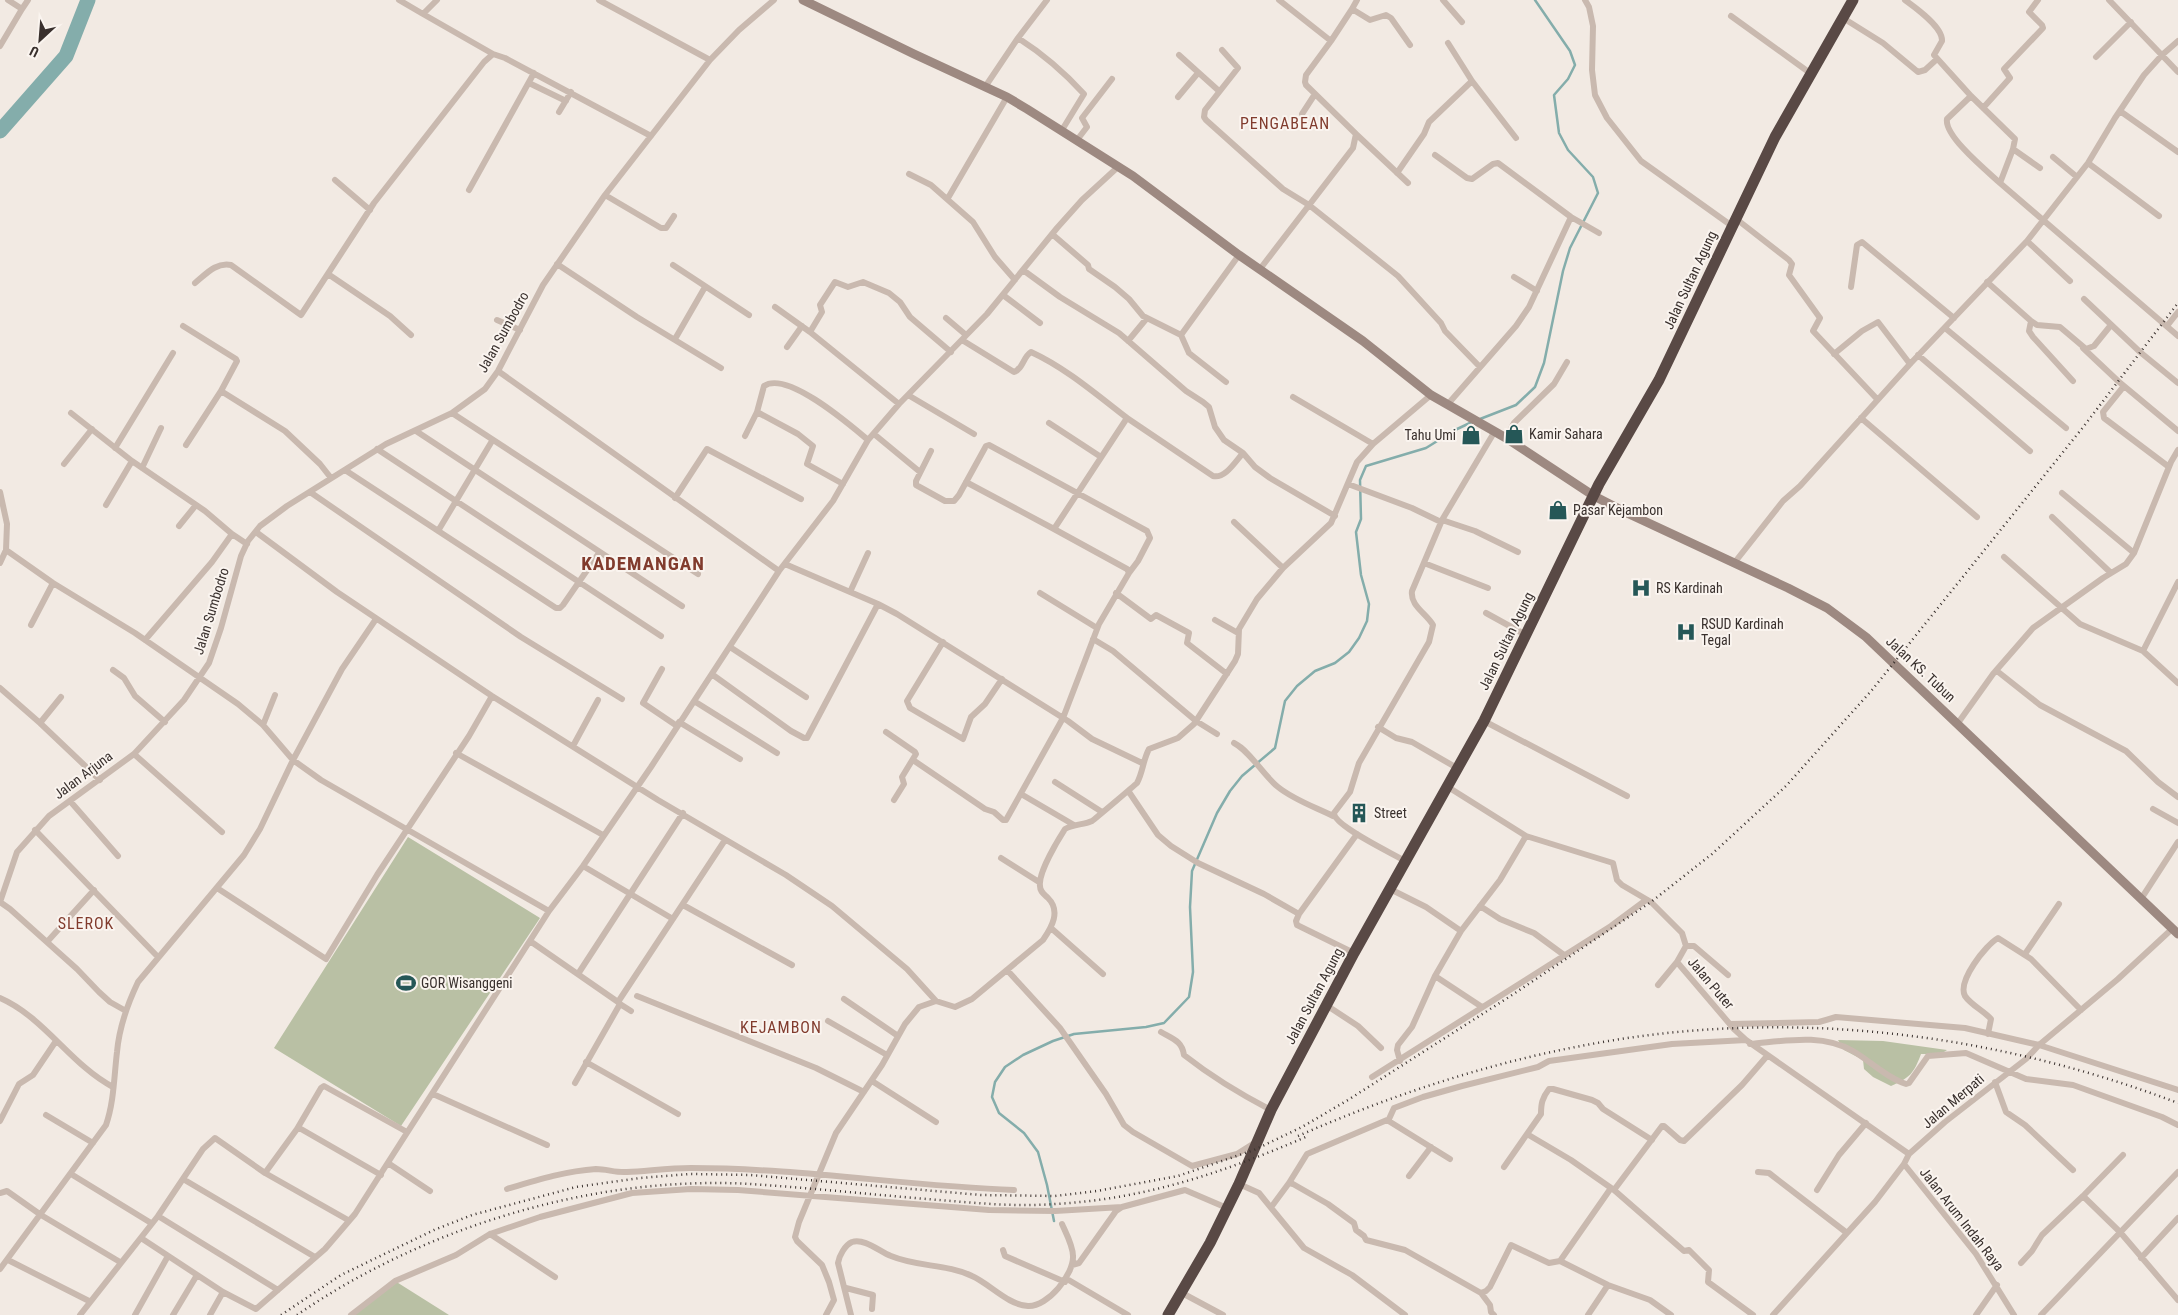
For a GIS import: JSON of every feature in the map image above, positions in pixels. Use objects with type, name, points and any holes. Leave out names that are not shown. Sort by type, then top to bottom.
[{"type":"highway","name":"Jalan Sultan Agung","points":[[1168,1315],[1227,1208],[1271,1110],[1326,1005],[1484,721],[1599,484],[1659,380],[1775,137],[1810,73],[1854,0]]},
{"type":"main road","name":"Jalan KS. Tubun","points":[[803,0],[1007,97],[1062,130],[1119,166],[1239,255],[1363,342],[1430,395],[1495,431],[1594,496],[1735,562],[1827,608],[1866,637],[2175,931]]},
{"type":"street","points":[[8,0],[22,10]]},
{"type":"street","points":[[0,46],[28,0]]},
{"type":"street","points":[[399,0],[493,54],[505,58],[571,92],[651,136]]},
{"type":"street","points":[[423,14],[437,0]]},
{"type":"street","points":[[599,0],[710,60]]},
{"type":"street","name":"Jalan Sumbodro","points":[[198,678],[209,663],[216,645],[241,556],[256,532],[272,516],[377,449],[452,413],[485,389],[498,371],[542,285],[604,195],[710,60],[739,30],[774,0]]},
{"type":"street","points":[[986,87],[1018,38],[1047,0]]},
{"type":"street","points":[[1279,0],[1331,41]]},
{"type":"street","points":[[1357,0],[1305,78],[1306,85],[1408,183]]},
{"type":"street","points":[[1444,0],[1462,22]]},
{"type":"street","points":[[1585,0],[1589,7],[1592,26],[1592,70],[1596,95],[1607,118],[1641,161],[1734,222],[1792,264],[1789,275],[1820,318],[1813,331],[1877,399]]},
{"type":"street","points":[[1905,0],[1921,11],[1940,32],[1942,41],[1935,51],[1937,59],[2013,137],[2013,149],[2000,183]]},
{"type":"street","points":[[1983,108],[2010,78],[2004,69],[2043,28],[2029,12],[2038,0]]},
{"type":"street","points":[[2108,0],[2178,72]]},
{"type":"street","points":[[1352,9],[1370,20],[1386,15],[1391,18],[1410,44]]},
{"type":"street","points":[[1731,16],[1810,73]]},
{"type":"street","points":[[1843,18],[1883,43],[1918,72],[1925,70],[1937,59]]},
{"type":"street","points":[[2096,57],[2130,22]]},
{"type":"street","points":[[1018,38],[1061,71],[1084,94],[1062,130]]},
{"type":"street","points":[[1735,562],[1783,501],[1800,486],[1877,399],[2027,241],[2088,163],[2144,75],[2162,54],[2178,40]]},
{"type":"street","points":[[1448,43],[1472,81],[1516,138]]},
{"type":"street","points":[[1222,50],[1238,68],[1205,110],[1204,117],[1206,120],[1283,189],[1309,205],[1398,276],[1442,323],[1445,331],[1480,367]]},
{"type":"street","points":[[195,283],[216,266],[231,265],[301,315],[370,210],[478,70],[493,54]]},
{"type":"street","points":[[1179,55],[1219,91]]},
{"type":"street","points":[[469,190],[534,73]]},
{"type":"street","points":[[1178,97],[1198,73]]},
{"type":"street","points":[[1077,140],[1087,127],[1082,118],[1112,79]]},
{"type":"street","points":[[1397,173],[1424,134],[1429,122],[1472,81]]},
{"type":"street","points":[[529,83],[566,101]]},
{"type":"street","points":[[559,112],[571,92]]},
{"type":"street","points":[[1302,114],[1315,94]]},
{"type":"street","points":[[1971,96],[1950,115],[1946,122],[1974,159],[2178,336]]},
{"type":"street","points":[[948,198],[1007,97]]},
{"type":"street","points":[[2120,111],[2178,152]]},
{"type":"street","points":[[1260,270],[1350,155],[1356,134]]},
{"type":"street","points":[[2013,149],[2040,168]]},
{"type":"street","points":[[1435,155],[1467,178],[1472,179],[1493,164],[1498,163],[1571,217],[1599,233]]},
{"type":"street","points":[[2053,157],[2077,177]]},
{"type":"street","points":[[2088,163],[2158,216]]},
{"type":"street","points":[[140,1238],[223,1292],[256,1309],[325,1249],[355,1214],[549,911],[583,866],[602,835],[713,675],[779,572],[809,535],[843,484],[868,440],[899,404],[951,352],[1003,295],[1082,200],[1119,166]]},
{"type":"street","points":[[909,174],[931,185],[973,222],[995,257],[1015,280]]},
{"type":"street","points":[[335,180],[370,210]]},
{"type":"street","points":[[604,195],[661,228],[666,228],[674,216]]},
{"type":"street","points":[[1448,404],[1516,326],[1537,291],[1571,217]]},
{"type":"street","points":[[1052,234],[1088,265],[1089,269],[1129,299],[1134,308],[1147,318],[1181,335],[1189,353],[1226,382]]},
{"type":"street","points":[[2027,241],[2070,281]]},
{"type":"street","points":[[1851,287],[1857,245],[1862,242],[1954,318]]},
{"type":"street","points":[[1181,335],[1239,255]]},
{"type":"street","points":[[557,264],[721,368]]},
{"type":"street","points":[[673,265],[749,315]]},
{"type":"street","points":[[1023,270],[1060,297],[1128,340],[1186,391],[1209,407],[1215,427],[1224,440],[1243,453],[1255,467],[1270,478],[1335,516]]},
{"type":"street","points":[[328,274],[390,316],[412,335]]},
{"type":"street","points":[[1514,277],[1537,291]]},
{"type":"street","points":[[810,332],[822,312],[820,305],[835,282],[848,287],[863,282],[889,293],[900,302],[910,317],[951,352]]},
{"type":"street","points":[[1987,282],[2031,321],[2043,326],[2052,325],[2060,327],[2124,386],[2178,431]]},
{"type":"street","points":[[674,339],[705,287]]},
{"type":"street","points":[[1003,295],[1040,323]]},
{"type":"street","points":[[2084,299],[2178,383]]},
{"type":"street","points":[[775,307],[810,332],[899,404]]},
{"type":"street","points":[[2167,326],[2178,312]]},
{"type":"street","points":[[946,318],[964,338],[1014,372],[1019,370],[1027,354],[1031,352],[1058,367],[1127,418],[1213,476],[1223,475],[1243,453]]},
{"type":"street","points":[[1128,340],[1141,328],[1147,318]]},
{"type":"street","points":[[497,320],[520,330]]},
{"type":"street","points":[[2031,321],[2029,331],[2033,337],[2073,381]]},
{"type":"street","points":[[1834,354],[1862,331],[1878,322],[1910,364]]},
{"type":"street","points":[[2082,347],[2086,349],[2094,346],[2111,325]]},
{"type":"street","points":[[184,326],[237,361],[186,445]]},
{"type":"street","points":[[787,347],[802,326]]},
{"type":"street","points":[[1946,328],[2066,428]]},
{"type":"street","points":[[115,448],[173,353]]},
{"type":"street","points":[[1918,355],[2030,451]]},
{"type":"street","points":[[1506,438],[1514,423],[1554,384],[1567,362]]},
{"type":"street","points":[[498,371],[779,572]]},
{"type":"street","points":[[745,436],[757,412],[764,386],[774,383],[804,392],[868,440]]},
{"type":"street","points":[[2124,386],[2104,412],[2104,418],[2169,467]]},
{"type":"street","points":[[221,390],[285,431],[320,464],[331,478]]},
{"type":"street","points":[[1039,882],[1065,829],[1089,822],[1129,792],[1138,781],[1142,763],[1152,747],[1178,738],[1196,721],[1238,654],[1238,633],[1257,599],[1283,568],[1318,537],[1335,516],[1350,485],[1354,467],[1373,444],[1430,395]]},
{"type":"street","points":[[908,396],[974,434]]},
{"type":"street","points":[[1293,397],[1373,444]]},
{"type":"street","points":[[71,412],[115,448],[196,505],[247,544]]},
{"type":"street","points":[[757,412],[798,434],[813,446],[807,464],[843,484]]},
{"type":"street","points":[[452,413],[698,574]]},
{"type":"street","points":[[1054,529],[1127,418]]},
{"type":"street","points":[[1861,418],[1977,517]]},
{"type":"street","points":[[1049,423],[1100,457]]},
{"type":"street","points":[[142,468],[160,428]]},
{"type":"street","points":[[64,464],[92,429]]},
{"type":"street","points":[[416,431],[682,606]]},
{"type":"street","points":[[1333,816],[1350,792],[1359,763],[1432,632],[1433,625],[1413,603],[1411,596],[1441,521],[1495,431]]},
{"type":"street","points":[[874,434],[920,472]]},
{"type":"street","points":[[438,531],[492,440]]},
{"type":"street","points":[[914,760],[987,810],[994,812],[1004,821],[1063,718],[1097,628],[1150,538],[1147,531],[988,445],[959,495],[954,501],[950,502],[916,484],[931,451]]},
{"type":"street","points":[[377,449],[661,636]]},
{"type":"street","points":[[675,498],[704,451],[708,449],[801,499]]},
{"type":"street","points":[[1958,723],[1997,671],[2033,628],[2126,564],[2134,553],[2169,467],[2178,450]]},
{"type":"street","points":[[106,505],[132,460]]},
{"type":"street","points":[[345,470],[556,608],[560,608],[563,605],[599,552]]},
{"type":"street","points":[[966,482],[1127,569],[1129,573]]},
{"type":"street","points":[[1350,485],[1367,490],[1441,521],[1475,531],[1518,552]]},
{"type":"street","points":[[0,492],[7,524],[6,550],[0,563]]},
{"type":"street","points":[[310,492],[521,637],[622,699]]},
{"type":"street","points":[[2062,493],[2134,553]]},
{"type":"street","points":[[180,526],[196,505]]},
{"type":"street","points":[[2052,517],[2111,573]]},
{"type":"street","points":[[1234,522],[1283,568]]},
{"type":"street","points":[[256,532],[376,619],[492,696],[636,786],[786,875],[832,906],[907,969],[936,1001],[948,1007],[960,1005],[972,999],[1039,944],[1051,928],[1055,917],[1054,906],[1043,894],[1039,882],[1001,858]]},
{"type":"street","points":[[145,640],[212,562],[232,534]]},
{"type":"street","points":[[6,550],[53,583],[145,640],[238,704],[263,725],[294,760],[321,780],[549,911]]},
{"type":"street","points":[[850,592],[868,553]]},
{"type":"street","points":[[2004,557],[2080,624],[2143,651],[2178,683]]},
{"type":"street","points":[[1424,563],[1488,588]]},
{"type":"street","points":[[785,564],[878,604],[1002,679],[1092,739],[1142,763]]},
{"type":"street","points":[[2143,651],[2176,592],[2178,582]]},
{"type":"street","points":[[31,625],[53,583]]},
{"type":"street","points":[[1040,593],[1097,628]]},
{"type":"street","points":[[1116,593],[1151,618],[1156,615],[1190,634],[1187,643],[1227,674]]},
{"type":"street","points":[[713,675],[791,731],[807,738],[878,604]]},
{"type":"street","points":[[1486,613],[1526,635]]},
{"type":"street","points":[[0,1268],[41,1216],[106,1125],[110,1114],[114,1087],[117,1049],[126,1011],[138,982],[158,956],[237,865],[260,829],[342,669],[376,619]]},
{"type":"street","points":[[1215,620],[1238,633]]},
{"type":"street","points":[[1093,639],[1113,651],[1196,721],[1218,734]]},
{"type":"street","points":[[943,642],[907,701],[910,708],[963,739],[971,717],[985,704],[1002,679]]},
{"type":"street","points":[[730,646],[806,697]]},
{"type":"street","points":[[662,669],[643,703],[740,759]]},
{"type":"street","points":[[113,670],[124,678],[135,696],[165,722]]},
{"type":"street","points":[[1997,671],[2040,705],[2126,752],[2158,782],[2178,797]]},
{"type":"street","name":"Jalan Arjuna","points":[[0,902],[17,852],[35,830],[49,816],[134,754],[184,700],[198,678]]},
{"type":"street","points":[[0,688],[40,722],[100,780]]},
{"type":"street","points":[[263,725],[275,695]]},
{"type":"street","points":[[217,888],[326,959],[492,696]]},
{"type":"street","points":[[40,722],[61,697]]},
{"type":"street","points":[[572,746],[598,700]]},
{"type":"street","points":[[694,701],[777,754]]},
{"type":"street","points":[[1484,721],[1627,796]]},
{"type":"street","points":[[1378,726],[1396,738],[1412,742],[1457,768]]},
{"type":"street","points":[[886,732],[916,752],[914,760],[902,777],[904,784],[894,800]]},
{"type":"street","points":[[1234,744],[1243,748],[1252,761],[1289,795],[1333,816],[1357,834],[1405,861]]},
{"type":"street","points":[[134,754],[222,832]]},
{"type":"street","points":[[456,754],[602,835]]},
{"type":"street","points":[[1055,782],[1102,812]]},
{"type":"street","name":"Jalan Puter","points":[[1448,787],[1526,836],[1613,863],[1617,880],[1622,886],[1651,902],[1682,933],[1686,946],[1677,962],[1730,1024],[1748,1042],[1909,1154]]},
{"type":"street","points":[[1129,792],[1158,835],[1191,859],[1264,894],[1299,914]]},
{"type":"street","points":[[1021,794],[1074,825]]},
{"type":"street","points":[[70,801],[118,856]]},
{"type":"street","points":[[2153,809],[2178,823]]},
{"type":"street","points":[[578,974],[683,813]]},
{"type":"street","points":[[35,830],[158,956]]},
{"type":"street","points":[[1354,953],[1297,926],[1296,921],[1299,914],[1357,834]]},
{"type":"street","points":[[1400,1061],[1396,1050],[1398,1045],[1412,1027],[1435,976],[1461,931],[1500,880],[1526,836]]},
{"type":"street","points":[[575,1082],[619,1003],[725,840]]},
{"type":"street","points":[[2142,900],[2178,842]]},
{"type":"street","points":[[583,866],[673,919]]},
{"type":"street","points":[[1390,889],[1426,907],[1461,931]]},
{"type":"street","points":[[48,942],[94,890]]},
{"type":"street","points":[[1372,1077],[1611,926],[1646,900]]},
{"type":"street","points":[[0,902],[48,942],[110,1002],[126,1011]]},
{"type":"street","points":[[2025,954],[2059,904]]},
{"type":"street","points":[[683,905],[792,964]]},
{"type":"street","points":[[1480,906],[1500,919],[1534,933],[1564,955]]},
{"type":"street","points":[[1051,928],[1103,974]]},
{"type":"street","name":"Jalan Merpati","points":[[1773,1315],[1875,1202],[1904,1164],[1909,1154],[1945,1122],[1995,1082],[2011,1072],[2039,1045],[2175,931]]},
{"type":"street","points":[[1988,1034],[1991,1019],[1966,997],[1964,983],[1971,968],[1996,939],[2000,938],[2025,954],[2081,1010]]},
{"type":"street","points":[[530,941],[631,1011]]},
{"type":"street","points":[[1686,946],[1694,946],[1700,950],[1728,975]]},
{"type":"street","points":[[1658,985],[1677,962]]},
{"type":"street","points":[[1006,970],[1060,1028],[1106,1094],[1124,1125],[1180,1161],[1192,1166],[1237,1154],[1258,1141]]},
{"type":"street","points":[[1435,976],[1482,1006]]},
{"type":"street","points":[[637,996],[816,1068],[864,1092]]},
{"type":"street","points":[[0,998],[22,1011],[98,1077],[114,1087]]},
{"type":"street","points":[[844,999],[898,1036]]},
{"type":"street","points":[[872,1309],[873,1295],[846,1288],[835,1280],[822,1265],[803,1249],[795,1237],[836,1133],[872,1081],[898,1036],[919,1007],[936,1001]]},
{"type":"street","points":[[1326,1005],[1358,1026],[1381,1048]]},
{"type":"street","points":[[1730,1024],[1819,1022],[1831,1018],[1850,1017],[1956,1026],[2039,1045],[2178,1090]]},
{"type":"street","points":[[828,1020],[887,1055]]},
{"type":"street","points":[[1161,1032],[1181,1044],[1184,1055],[1209,1075],[1236,1093],[1271,1110]]},
{"type":"street","points":[[1272,1206],[1308,1153],[1389,1120],[1394,1108],[1423,1097],[1538,1067],[1549,1061],[1672,1044],[1812,1039],[1826,1041],[1852,1051],[1906,1084],[1909,1083],[1926,1058],[1966,1053],[2026,1079],[2073,1085],[2162,1117],[2178,1125]]},
{"type":"street","points":[[0,1121],[19,1084],[32,1075],[56,1041]]},
{"type":"street","points":[[1560,1261],[1612,1189],[1662,1126],[1684,1141],[1742,1085],[1766,1056]]},
{"type":"street","points":[[586,1062],[678,1114]]},
{"type":"street","points":[[872,1081],[936,1122]]},
{"type":"street","points":[[1995,1082],[2006,1112],[2025,1125],[2073,1170]]},
{"type":"street","points":[[265,1173],[298,1129],[321,1088],[324,1086],[407,1132]]},
{"type":"street","points":[[1504,1167],[1541,1114],[1540,1106],[1550,1089],[1598,1103],[1603,1110],[1652,1140]]},
{"type":"street","points":[[433,1094],[547,1145]]},
{"type":"street","points":[[46,1115],[93,1143]]},
{"type":"street","points":[[1389,1120],[1450,1159]]},
{"type":"street","points":[[1817,1190],[1839,1155],[1866,1123]]},
{"type":"street","points":[[298,1129],[302,1129],[381,1175]]},
{"type":"street","points":[[1527,1134],[1570,1160],[1612,1189],[1684,1251],[1689,1250],[1709,1270],[1708,1282],[1753,1315]]},
{"type":"street","points":[[80,1315],[158,1216],[203,1149],[214,1138],[265,1173],[348,1220]]},
{"type":"street","points":[[1409,1176],[1431,1147]]},
{"type":"street","points":[[2021,1263],[2032,1251],[2042,1235],[2084,1196],[2123,1155]]},
{"type":"street","points":[[388,1163],[430,1191]]},
{"type":"street","name":"Jalan Arum Indah Raya","points":[[1904,1164],[1971,1247],[1997,1285],[2014,1315]]},
{"type":"street","points":[[508,1189],[544,1178],[599,1169],[625,1172],[714,1168],[820,1174],[903,1183],[1014,1190]]},
{"type":"street","points":[[1758,1172],[1769,1173],[1847,1232]]},
{"type":"street","points":[[2041,1315],[2178,1172]]},
{"type":"street","points":[[71,1174],[152,1223]]},
{"type":"street","points":[[183,1179],[315,1257]]},
{"type":"street","points":[[1289,1183],[1328,1204],[1354,1223],[1356,1230],[1366,1240],[1406,1250],[1481,1293],[1490,1305],[1491,1312],[1494,1315]]},
{"type":"street","points":[[1239,1184],[1259,1193],[1272,1206],[1292,1235],[1304,1248],[1352,1275],[1405,1315]]},
{"type":"street","points":[[351,1315],[395,1280],[456,1255],[490,1234],[523,1222],[632,1193],[710,1189],[812,1195],[990,1210],[1052,1211],[1122,1206],[1185,1190],[1227,1208]]},
{"type":"street","points":[[0,1193],[7,1191],[41,1216],[120,1262]]},
{"type":"street","points":[[2084,1196],[2120,1232],[2178,1299]]},
{"type":"street","points":[[1072,1265],[1079,1262],[1116,1211],[1122,1206]]},
{"type":"street","points":[[158,1216],[278,1290]]},
{"type":"street","points":[[2141,1258],[2178,1218]]},
{"type":"street","points":[[826,1315],[834,1300],[835,1280],[840,1255],[849,1244],[854,1242],[871,1245],[891,1256],[969,1274],[1027,1306],[1040,1302],[1065,1281],[1072,1265],[1074,1255],[1062,1224]]},
{"type":"street","points":[[490,1234],[555,1277]]},
{"type":"street","points":[[1481,1293],[1490,1287],[1509,1246],[1549,1263],[1560,1261],[1608,1285],[1650,1300],[1671,1315]]},
{"type":"street","points":[[1003,1250],[1005,1256],[1065,1281],[1128,1315]]},
{"type":"street","points":[[135,1315],[168,1256]]},
{"type":"street","points":[[8,1260],[90,1301]]},
{"type":"street","points":[[173,1315],[197,1275]]},
{"type":"street","points":[[1588,1315],[1608,1285]]},
{"type":"street","points":[[1976,1315],[1997,1285]]},
{"type":"street","points":[[846,1288],[851,1315]]},
{"type":"street","points":[[210,1315],[223,1292]]},
{"type":"street","points":[[1182,1292],[1223,1315]]},
{"type":"green space","name":"GOR Wisanggeni","points":[[408,837],[540,918],[401,1126],[274,1048]]},
{"type":"green space","points":[[1838,1040],[1883,1041],[1947,1050],[1941,1054],[1921,1054],[1910,1074],[1891,1086],[1873,1077],[1864,1069],[1863,1060],[1844,1050]]},
{"type":"green space","points":[[395,1281],[449,1315],[351,1315]]},
{"type":"waterway","points":[[0,131],[66,56],[88,0]]},
{"type":"waterway","points":[[1480,419],[1516,405],[1535,387],[1544,363],[1563,271],[1570,248],[1598,193],[1593,177],[1568,150],[1559,133],[1554,95],[1568,79],[1575,65],[1570,51],[1535,0]]},
{"type":"waterway","points":[[1054,1221],[1038,1152],[1024,1133],[999,1113],[992,1097],[995,1082],[1005,1067],[1023,1055],[1053,1041],[1074,1034],[1146,1027],[1164,1023],[1189,997],[1193,972],[1190,907],[1192,871],[1217,813],[1230,791],[1242,776],[1275,748],[1285,701],[1297,686],[1315,671],[1335,663],[1349,652],[1359,638],[1367,621],[1369,604],[1361,575],[1356,532],[1361,519],[1360,480],[1366,466],[1426,448],[1472,422]]},
{"type":"railway","points":[[281,1315],[341,1275],[434,1230],[472,1215],[576,1187],[640,1178],[690,1174],[750,1175],[981,1195],[1055,1196],[1097,1191],[1178,1176],[1254,1150],[1302,1127],[1348,1100],[1509,997],[1651,902],[1712,854],[1786,786],[1872,690],[2084,426],[2178,303]]},
{"type":"railway","points":[[1298,1136],[1371,1106],[1445,1080],[1520,1059],[1597,1043],[1670,1033],[1744,1028],[1818,1028],[1892,1034],[1965,1044],[2037,1059],[2108,1079],[2178,1103]]},
{"type":"railway","points":[[297,1315],[347,1284],[400,1256],[455,1233],[513,1213],[572,1198],[631,1188],[691,1183],[797,1187],[982,1203],[1055,1204],[1121,1196],[1184,1182],[1246,1161],[1308,1136]]},
{"type":"place","name":"Kamir Sahara","points":[[1514,434]]},
{"type":"place","name":"Tahu Umi","points":[[1471,435]]},
{"type":"place","name":"Pasar Kejambon","points":[[1558,510]]},
{"type":"place","name":"RS Kardinah","points":[[1641,588]]},
{"type":"place","name":"RSUD Kardinah Tegal","points":[[1686,632]]},
{"type":"place","name":"Street","points":[[1359,813]]},
{"type":"place","name":"GOR Wisanggeni","points":[[406,983]]},
{"type":"district","name":"PENGABEAN","points":[[1285,123]]},
{"type":"district","name":"KADEMANGAN","points":[[643,563]]},
{"type":"district","name":"SLEROK","points":[[86,923]]},
{"type":"district","name":"KEJAMBON","points":[[781,1027]]}]
